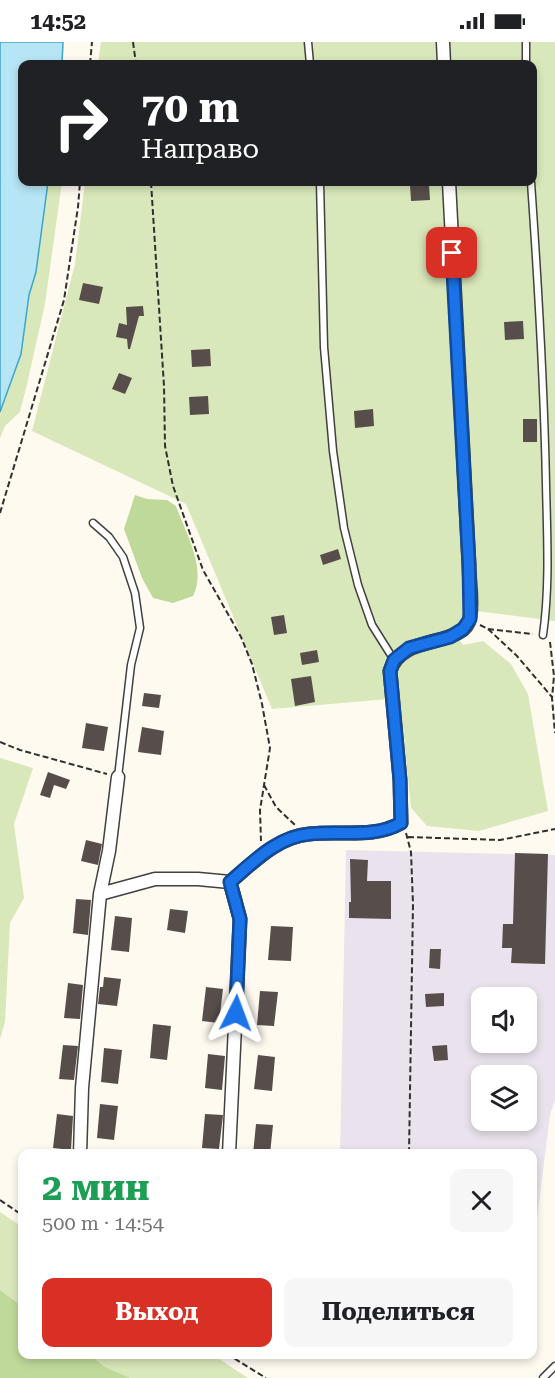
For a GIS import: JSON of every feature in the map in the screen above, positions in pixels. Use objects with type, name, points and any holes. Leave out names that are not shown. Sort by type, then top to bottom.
[{"type":"street","points":[[443,42],[444,60]]},
{"type":"street","points":[[100,894],[156,879],[230,882],[280,843],[308,834],[370,832],[389,829],[401,823],[400,780],[390,671],[394,660],[409,648],[450,637],[463,629],[470,619],[449,186]]},
{"type":"street","points":[[80,1149],[82,1088],[100,894],[109,850],[118,777]]},
{"type":"street","points":[[229,1149],[240,919],[230,882]]},
{"type":"lane","points":[[308,42],[310,60]]},
{"type":"lane","points":[[526,42],[526,60]]},
{"type":"lane","points":[[320,186],[324,347],[333,451],[344,528],[361,595],[372,625],[394,660]]},
{"type":"lane","points":[[531,186],[544,381],[547,521],[546,617],[543,635]]},
{"type":"lane","points":[[93,523],[109,537],[123,557],[135,593],[140,628],[131,665],[118,777]]},
{"type":"lane","points":[[543,1378],[555,1366]]},
{"type":"path","points":[[90,60],[92,42]]},
{"type":"path","points":[[133,42],[135,60]]},
{"type":"path","points":[[0,513],[64,300],[80,186]]},
{"type":"path","points":[[151,186],[164,386],[165,446],[173,486],[203,570],[241,637],[252,664],[270,748],[260,810],[262,855]]},
{"type":"path","points":[[470,619],[488,629],[517,656],[552,698]]},
{"type":"path","points":[[488,629],[543,635],[550,640],[553,656],[552,698],[555,733]]},
{"type":"path","points":[[0,742],[20,750],[118,777]]},
{"type":"path","points":[[264,785],[276,807],[308,834]]},
{"type":"path","points":[[401,823],[408,837],[411,852],[413,946],[410,982],[409,1149]]},
{"type":"path","points":[[408,837],[500,840],[555,829]]},
{"type":"path","points":[[0,1200],[18,1212]]},
{"type":"path","points":[[235,1359],[266,1378]]},
{"type":"shaded area","points":[[346,850],[555,855],[555,1100],[550,1115],[537,1217],[537,1149],[340,1149]]},
{"type":"green space","points":[[101,42],[555,42],[555,621],[468,610],[453,630],[463,645],[483,641],[511,664],[528,694],[548,811],[479,831],[427,826],[411,808],[400,698],[272,709],[186,504],[32,431],[75,264],[85,186],[537,186],[537,60],[99,60]]},
{"type":"green space","points":[[47,186],[61,186],[45,304],[28,380],[20,412],[5,426],[0,438],[0,412],[21,354],[29,295],[36,272]]},
{"type":"green space","points":[[135,495],[147,499],[167,500],[176,506],[194,551],[198,574],[193,596],[173,603],[153,598],[142,578],[124,529]]},
{"type":"green space","points":[[0,758],[33,768],[14,824],[24,898],[10,923],[5,1022],[0,1039]]},
{"type":"green space","points":[[0,1212],[18,1224],[18,1303],[0,1290]]},
{"type":"green space","points":[[0,1290],[18,1303],[18,1359],[95,1359],[105,1367],[131,1378],[0,1378]]},
{"type":"green space","points":[[95,1359],[219,1359],[248,1378],[131,1378],[105,1367]]},
{"type":"water","points":[[0,42],[63,42],[62,60],[18,60],[18,186],[47,186],[36,272],[29,295],[21,354],[0,412]]},
{"type":"building","points":[[410,186],[429,186],[430,200],[411,201]]},
{"type":"building","points":[[83,283],[103,287],[99,304],[79,300]]},
{"type":"building","points":[[143,306],[144,316],[139,316],[130,349],[128,349],[127,339],[116,337],[119,323],[127,325],[126,307]]},
{"type":"building","points":[[523,321],[524,339],[505,340],[504,322]]},
{"type":"building","points":[[210,349],[211,366],[192,367],[191,350]]},
{"type":"building","points":[[119,373],[132,378],[125,394],[112,389]]},
{"type":"building","points":[[208,396],[209,414],[190,415],[189,397]]},
{"type":"building","points":[[373,409],[374,426],[355,428],[354,411]]},
{"type":"building","points":[[523,419],[537,419],[537,442],[523,442]]},
{"type":"building","points":[[338,549],[341,559],[323,565],[320,555]]},
{"type":"building","points":[[284,615],[287,633],[274,635],[271,617]]},
{"type":"building","points":[[317,650],[319,662],[302,665],[300,653]]},
{"type":"building","points":[[311,676],[315,702],[295,706],[291,679]]},
{"type":"building","points":[[144,693],[161,695],[159,708],[142,706]]},
{"type":"building","points":[[86,723],[108,727],[104,751],[82,748]]},
{"type":"building","points":[[142,727],[164,731],[161,755],[138,752]]},
{"type":"building","points":[[48,772],[70,780],[66,789],[54,785],[50,798],[40,795]]},
{"type":"building","points":[[86,840],[102,844],[98,865],[81,861]]},
{"type":"building","points":[[515,853],[548,854],[545,964],[511,963],[512,948],[502,948],[503,924],[513,924]]},
{"type":"building","points":[[350,859],[368,860],[367,881],[391,881],[391,919],[349,918]]},
{"type":"building","points":[[76,899],[91,900],[88,935],[73,933]]},
{"type":"building","points":[[170,909],[188,911],[185,933],[167,930]]},
{"type":"building","points":[[115,916],[132,918],[129,952],[111,950]]},
{"type":"building","points":[[271,926],[293,927],[291,961],[268,960]]},
{"type":"building","points":[[430,949],[441,949],[440,969],[429,968]]},
{"type":"building","points":[[104,977],[121,979],[117,1006],[98,1004]]},
{"type":"building","points":[[68,983],[83,985],[80,1019],[64,1018]]},
{"type":"building","points":[[206,987],[223,989],[219,1023],[202,1021]]},
{"type":"building","points":[[260,991],[278,992],[274,1026],[257,1025]]},
{"type":"building","points":[[444,993],[444,1006],[426,1007],[425,994]]},
{"type":"building","points":[[153,1024],[171,1026],[167,1060],[150,1058]]},
{"type":"building","points":[[63,1045],[78,1046],[74,1080],[59,1079]]},
{"type":"building","points":[[447,1045],[448,1060],[434,1061],[432,1046]]},
{"type":"building","points":[[104,1048],[122,1050],[118,1084],[101,1082]]},
{"type":"building","points":[[208,1054],[225,1056],[222,1090],[205,1088]]},
{"type":"building","points":[[258,1055],[275,1057],[272,1091],[254,1089]]},
{"type":"building","points":[[100,1104],[118,1106],[114,1140],[97,1138]]},
{"type":"building","points":[[57,1114],[73,1116],[71,1149],[53,1148]]},
{"type":"building","points":[[205,1114],[223,1115],[219,1149],[202,1148]]},
{"type":"building","points":[[256,1124],[273,1125],[271,1149],[254,1149]]},
{"type":"route","points":[[236,1013],[240,919],[230,882],[280,843],[308,834],[370,832],[389,829],[401,823],[400,780],[390,671],[394,660],[409,648],[450,637],[463,629],[470,619],[452,253]]}]
